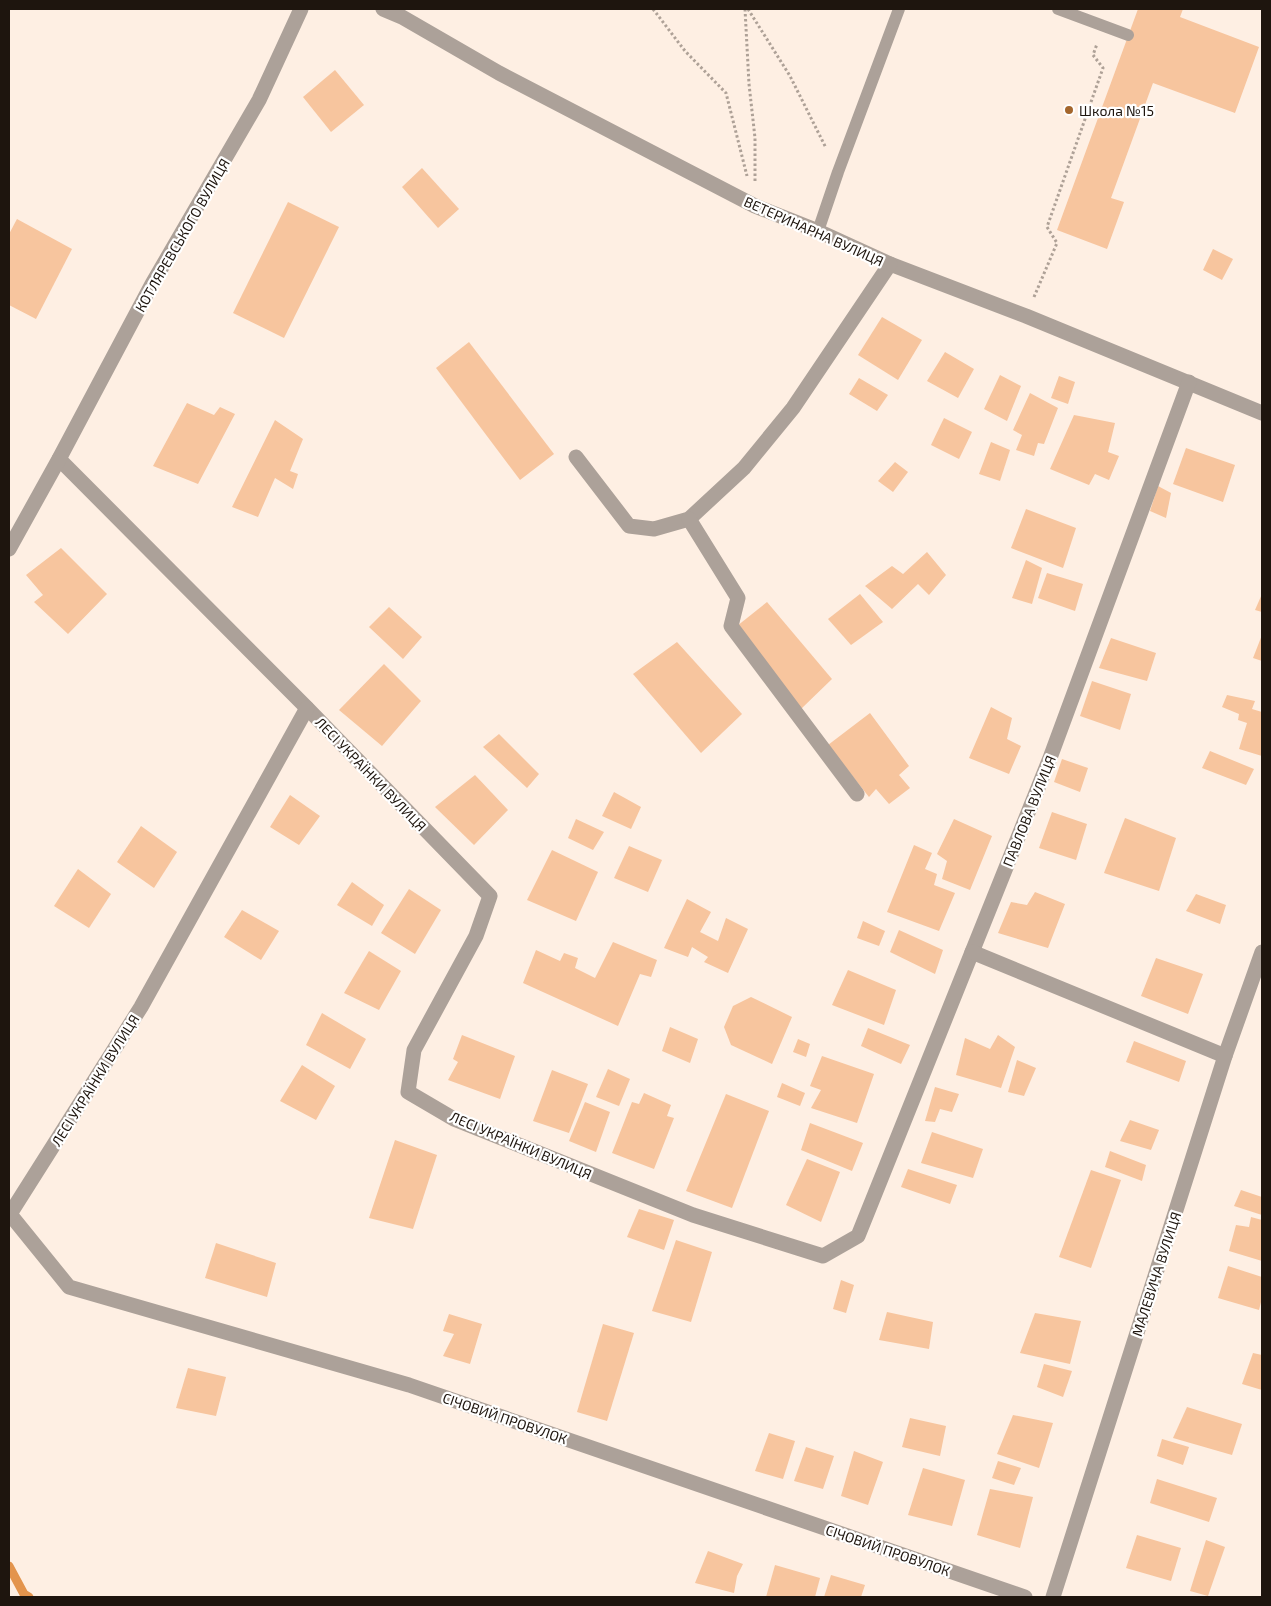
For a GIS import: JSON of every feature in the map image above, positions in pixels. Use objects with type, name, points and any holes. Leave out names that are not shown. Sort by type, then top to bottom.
[{"type":"street","name":"КОТЛЯРЕВСЬКОГО ВУЛИЦЯ","points":[[9,549],[152,284],[260,100],[301,9]]},
{"type":"street","name":"ВЕТЕРИНАРНА ВУЛИЦЯ","points":[[383,9],[402,17],[499,73],[754,206],[818,231],[890,264],[1026,316],[1189,382],[1262,414]]},
{"type":"street","points":[[576,457],[628,526],[654,529],[690,519],[744,468],[792,408],[890,264]]},
{"type":"street","name":"ПАВЛОВА ВУЛИЦЯ","points":[[858,1236],[1054,749],[1189,382]]},
{"type":"street","name":"ЛЕСІ УКРАЇНКИ ВУЛИЦЯ","points":[[59,459],[307,708],[490,896],[476,936],[414,1050],[408,1092],[454,1119],[693,1215],[823,1256],[858,1236]]},
{"type":"street","points":[[690,519],[738,598],[732,626],[857,794]]},
{"type":"street","name":"ЛЕСІ УКРАЇНКИ ВУЛИЦЯ","points":[[9,1214],[141,1007],[307,708]]},
{"type":"street","points":[[972,952],[1225,1056]]},
{"type":"street","name":"МАЛЕВИЧА ВУЛИЦЯ","points":[[1053,1597],[1225,1056],[1262,952]]},
{"type":"street","name":"СІЧОВИЙ ПРОВУЛОК","points":[[9,1214],[69,1288],[409,1385],[1025,1597]]},
{"type":"lane","points":[[818,231],[899,9]]},
{"type":"lane","points":[[1058,9],[1128,35]]},
{"type":"path","points":[[653,9],[685,51],[726,93],[754,206]]},
{"type":"path","points":[[747,9],[749,84],[755,138],[754,206]]},
{"type":"path","points":[[747,9],[790,76],[838,172]]},
{"type":"path","points":[[1026,316],[1057,243],[1047,227],[1104,68],[1093,55],[1104,26]]},
{"type":"building","points":[[1138,9],[1183,9],[1180,17],[1259,47],[1235,113],[1153,83],[1111,198],[1124,202],[1107,249],[1057,230]]},
{"type":"building","points":[[335,70],[364,105],[331,132],[303,97]]},
{"type":"building","points":[[422,168],[459,209],[438,228],[402,187]]},
{"type":"building","points":[[288,202],[339,227],[284,338],[233,313]]},
{"type":"building","points":[[17,219],[72,249],[36,319],[9,305],[9,234]]},
{"type":"building","points":[[1213,249],[1233,259],[1222,280],[1203,270]]},
{"type":"building","points":[[882,317],[922,340],[898,380],[858,355]]},
{"type":"building","points":[[469,342],[554,454],[520,480],[436,368]]},
{"type":"building","points":[[945,352],[974,369],[958,398],[927,381]]},
{"type":"building","points":[[1000,375],[1021,386],[1007,421],[984,409]]},
{"type":"building","points":[[1059,376],[1075,382],[1068,404],[1051,398]]},
{"type":"building","points":[[859,378],[888,395],[877,411],[849,394]]},
{"type":"building","points":[[1030,393],[1058,408],[1044,444],[1038,443],[1034,456],[1016,450],[1022,435],[1013,430]]},
{"type":"building","points":[[187,403],[214,415],[220,407],[235,414],[198,484],[153,466]]},
{"type":"building","points":[[1074,415],[1115,423],[1108,452],[1119,456],[1109,480],[1095,474],[1089,485],[1050,469]]},
{"type":"building","points":[[944,418],[972,432],[959,459],[931,445]]},
{"type":"building","points":[[275,420],[303,439],[290,471],[298,474],[293,489],[275,478],[258,517],[232,507]]},
{"type":"building","points":[[991,442],[1010,450],[1000,481],[979,474]]},
{"type":"building","points":[[1186,448],[1235,465],[1223,502],[1173,484]]},
{"type":"building","points":[[895,462],[908,472],[893,492],[878,481]]},
{"type":"building","points":[[1158,486],[1171,493],[1166,518],[1150,511]]},
{"type":"building","points":[[1026,509],[1076,528],[1063,568],[1011,548]]},
{"type":"building","points":[[61,548],[107,594],[68,634],[34,602],[43,595],[26,575]]},
{"type":"building","points":[[927,552],[946,575],[929,595],[918,584],[892,609],[865,586],[892,566],[903,574]]},
{"type":"building","points":[[1026,560],[1042,568],[1032,604],[1012,598]]},
{"type":"building","points":[[1047,573],[1083,584],[1075,611],[1038,598]]},
{"type":"building","points":[[860,594],[883,622],[851,645],[828,619]]},
{"type":"building","points":[[1262,594],[1262,612],[1255,610]]},
{"type":"building","points":[[767,602],[832,679],[801,709],[737,626]]},
{"type":"building","points":[[389,607],[422,637],[403,659],[369,627]]},
{"type":"building","points":[[1262,635],[1262,661],[1253,658]]},
{"type":"building","points":[[1111,638],[1156,653],[1147,681],[1099,668]]},
{"type":"building","points":[[677,642],[742,714],[701,753],[633,674]]},
{"type":"building","points":[[384,664],[421,701],[382,746],[339,710]]},
{"type":"building","points":[[1092,681],[1131,694],[1120,730],[1080,716]]},
{"type":"building","points":[[1227,695],[1255,701],[1252,709],[1262,712],[1262,756],[1239,749],[1247,723],[1238,720],[1239,714],[1222,707]]},
{"type":"building","points":[[991,707],[1012,718],[1007,739],[1021,746],[1009,774],[969,758]]},
{"type":"building","points":[[870,713],[909,766],[899,775],[910,788],[889,804],[876,789],[869,797],[828,745]]},
{"type":"building","points":[[499,734],[539,774],[527,788],[483,747]]},
{"type":"building","points":[[1210,751],[1254,769],[1246,785],[1202,768]]},
{"type":"building","points":[[1062,759],[1088,768],[1080,792],[1054,782]]},
{"type":"building","points":[[475,775],[508,810],[474,845],[435,807]]},
{"type":"building","points":[[614,792],[641,807],[631,829],[602,816]]},
{"type":"building","points":[[290,795],[320,816],[299,845],[270,827]]},
{"type":"building","points":[[1052,812],[1087,824],[1076,860],[1039,848]]},
{"type":"building","points":[[1125,818],[1176,838],[1159,891],[1104,873]]},
{"type":"building","points":[[576,819],[604,832],[593,850],[568,838]]},
{"type":"building","points":[[954,819],[992,836],[970,890],[942,879],[947,861],[937,854]]},
{"type":"building","points":[[141,826],[177,852],[154,888],[117,862]]},
{"type":"building","points":[[914,845],[932,853],[925,869],[937,874],[934,885],[955,893],[939,931],[887,912]]},
{"type":"building","points":[[629,846],[662,860],[648,892],[614,878]]},
{"type":"building","points":[[552,850],[598,872],[576,921],[527,900]]},
{"type":"building","points":[[78,869],[111,894],[89,928],[54,906]]},
{"type":"building","points":[[352,882],[384,905],[372,926],[337,905]]},
{"type":"building","points":[[409,889],[441,910],[415,954],[381,933]]},
{"type":"building","points":[[1035,892],[1065,904],[1048,948],[998,933],[1011,902],[1027,905]]},
{"type":"building","points":[[1196,894],[1226,905],[1220,924],[1186,911]]},
{"type":"building","points":[[687,899],[711,912],[700,932],[718,941],[726,918],[748,929],[728,973],[704,962],[708,957],[692,947],[688,957],[664,948]]},
{"type":"building","points":[[242,910],[279,931],[261,960],[224,937]]},
{"type":"building","points":[[863,921],[885,931],[879,946],[857,938]]},
{"type":"building","points":[[899,930],[943,950],[935,974],[890,952]]},
{"type":"building","points":[[613,942],[657,960],[651,977],[640,974],[618,1026],[523,983],[536,950],[560,961],[564,953],[578,958],[575,968],[595,978]]},
{"type":"building","points":[[369,951],[401,971],[379,1010],[344,993]]},
{"type":"building","points":[[1156,958],[1203,974],[1188,1014],[1141,996]]},
{"type":"building","points":[[848,970],[896,990],[884,1025],[832,1005]]},
{"type":"building","points":[[751,997],[792,1017],[772,1064],[731,1045],[724,1027],[733,1006]]},
{"type":"building","points":[[322,1013],[366,1039],[350,1069],[306,1045]]},
{"type":"building","points":[[670,1027],[698,1039],[690,1063],[662,1051]]},
{"type":"building","points":[[868,1028],[910,1045],[901,1064],[861,1046]]},
{"type":"building","points":[[462,1035],[515,1056],[500,1099],[448,1080],[458,1062],[453,1059]]},
{"type":"building","points":[[998,1035],[1015,1047],[1001,1088],[956,1075],[965,1038],[990,1049]]},
{"type":"building","points":[[798,1039],[810,1044],[806,1057],[793,1052]]},
{"type":"building","points":[[1134,1041],[1186,1061],[1179,1082],[1126,1062]]},
{"type":"building","points":[[822,1056],[874,1074],[857,1123],[811,1108],[821,1090],[810,1086]]},
{"type":"building","points":[[1017,1060],[1036,1068],[1024,1096],[1008,1092]]},
{"type":"building","points":[[302,1065],[335,1086],[316,1120],[280,1101]]},
{"type":"building","points":[[608,1069],[630,1079],[619,1106],[596,1097]]},
{"type":"building","points":[[552,1070],[588,1084],[569,1133],[533,1121]]},
{"type":"building","points":[[782,1083],[805,1093],[800,1106],[777,1097]]},
{"type":"building","points":[[935,1087],[959,1094],[952,1112],[940,1109],[935,1122],[925,1121]]},
{"type":"building","points":[[644,1093],[671,1105],[667,1116],[674,1118],[654,1169],[612,1153],[632,1102],[639,1104]]},
{"type":"building","points":[[726,1094],[769,1111],[732,1208],[686,1191]]},
{"type":"building","points":[[585,1102],[610,1112],[596,1152],[569,1141]]},
{"type":"building","points":[[1130,1120],[1159,1130],[1151,1150],[1120,1141]]},
{"type":"building","points":[[810,1123],[863,1143],[852,1171],[801,1150]]},
{"type":"building","points":[[932,1132],[983,1149],[973,1178],[921,1163]]},
{"type":"building","points":[[395,1140],[437,1155],[413,1229],[369,1218]]},
{"type":"building","points":[[1110,1151],[1146,1165],[1142,1181],[1105,1167]]},
{"type":"building","points":[[807,1159],[840,1172],[821,1222],[786,1205]]},
{"type":"building","points":[[908,1169],[957,1185],[950,1204],[901,1187]]},
{"type":"building","points":[[1091,1170],[1121,1180],[1091,1268],[1059,1257]]},
{"type":"building","points":[[1241,1190],[1262,1197],[1262,1215],[1234,1206]]},
{"type":"building","points":[[639,1209],[674,1220],[664,1250],[627,1237]]},
{"type":"building","points":[[1251,1217],[1262,1220],[1262,1261],[1229,1251],[1236,1225],[1249,1227]]},
{"type":"building","points":[[676,1240],[712,1252],[691,1322],[652,1311]]},
{"type":"building","points":[[216,1243],[276,1263],[267,1297],[205,1278]]},
{"type":"building","points":[[1228,1266],[1262,1277],[1262,1298],[1259,1310],[1218,1298]]},
{"type":"building","points":[[841,1280],[854,1285],[846,1313],[833,1309]]},
{"type":"building","points":[[887,1312],[933,1322],[929,1349],[879,1340]]},
{"type":"building","points":[[1035,1313],[1081,1321],[1070,1364],[1020,1353]]},
{"type":"building","points":[[449,1314],[482,1324],[470,1364],[443,1356],[454,1334],[443,1331]]},
{"type":"building","points":[[603,1324],[634,1333],[607,1421],[577,1412]]},
{"type":"building","points":[[1253,1353],[1262,1355],[1262,1390],[1242,1384]]},
{"type":"building","points":[[1044,1364],[1072,1371],[1063,1397],[1037,1387]]},
{"type":"building","points":[[188,1368],[226,1377],[216,1416],[176,1408]]},
{"type":"building","points":[[1187,1407],[1242,1424],[1232,1455],[1173,1438]]},
{"type":"building","points":[[1013,1415],[1053,1423],[1039,1468],[997,1454]]},
{"type":"building","points":[[910,1418],[946,1426],[940,1456],[902,1447]]},
{"type":"building","points":[[769,1433],[795,1441],[783,1479],[755,1471]]},
{"type":"building","points":[[1162,1439],[1189,1447],[1183,1465],[1157,1456]]},
{"type":"building","points":[[806,1447],[834,1456],[823,1489],[794,1481]]},
{"type":"building","points":[[854,1451],[883,1462],[868,1505],[841,1496]]},
{"type":"building","points":[[998,1461],[1021,1468],[1014,1485],[992,1478]]},
{"type":"building","points":[[923,1468],[965,1480],[952,1526],[908,1515]]},
{"type":"building","points":[[1157,1479],[1217,1498],[1209,1522],[1150,1503]]},
{"type":"building","points":[[990,1489],[1033,1497],[1020,1548],[977,1535]]},
{"type":"building","points":[[1137,1535],[1181,1548],[1171,1581],[1126,1568]]},
{"type":"building","points":[[1206,1540],[1225,1547],[1208,1596],[1190,1591]]},
{"type":"building","points":[[708,1551],[743,1564],[737,1576],[734,1593],[695,1583]]},
{"type":"building","points":[[775,1565],[820,1578],[815,1597],[766,1597]]},
{"type":"building","points":[[831,1575],[865,1585],[861,1597],[824,1597]]},
{"type":"waterway","points":[[9,1566],[24,1594],[29,1597]]},
{"type":"place","name":"Школа №15","points":[[1069,110]]}]
